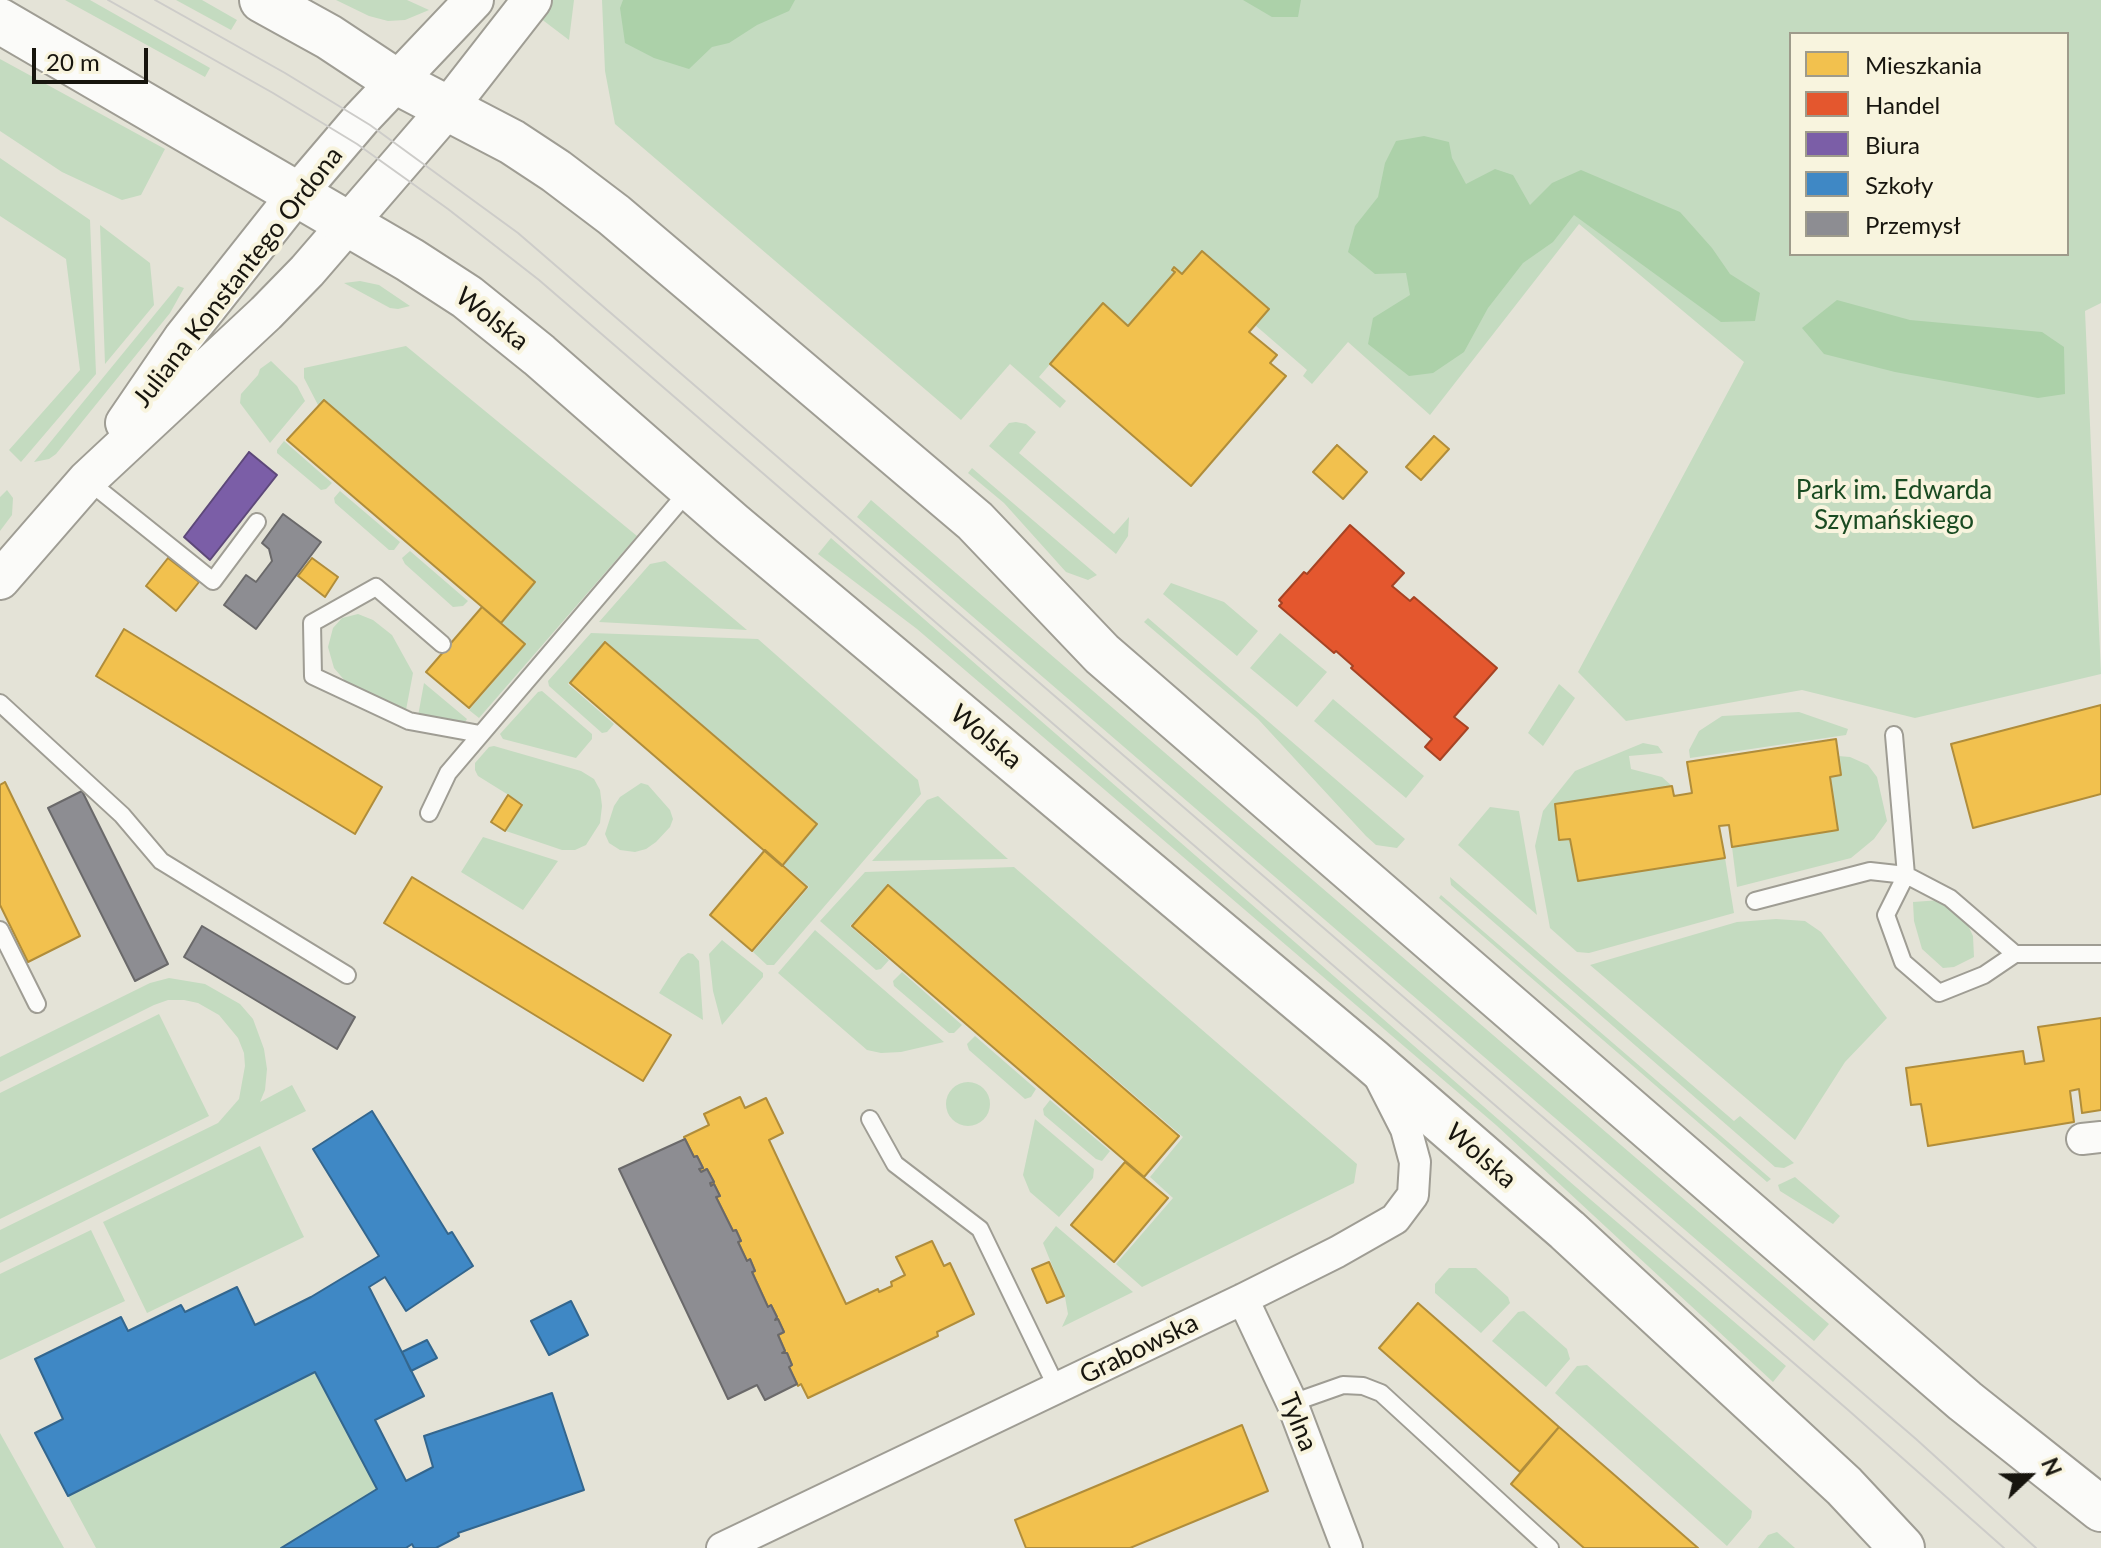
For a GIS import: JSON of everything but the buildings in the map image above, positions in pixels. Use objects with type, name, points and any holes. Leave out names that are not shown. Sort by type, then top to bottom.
[{"type":"main road","points":[[262,0],[329,37],[397,82],[512,142],[556,171],[626,225],[975,521],[1102,654],[1965,1401],[2101,1509]]},
{"type":"main road","name":"Wolska","points":[[0,21],[348,223],[467,297],[1371,1060],[1567,1230],[1844,1486],[1902,1548]]},
{"type":"street","name":"Juliana Konstantego Ordona","points":[[87,480],[183,338],[297,194],[361,119],[474,0]]},
{"type":"street","name":"Juliana Konstantego Ordona","points":[[0,580],[87,480],[266,313],[447,109],[532,0]]},
{"type":"street","name":"Grabowska","points":[[722,1548],[1243,1299],[1395,1219],[1413,1195],[1415,1162],[1406,1129],[1371,1060]]},
{"type":"street","name":"Tylna","points":[[1243,1299],[1292,1403],[1347,1548]]},
{"type":"lane","points":[[87,480],[213,581],[257,522]]},
{"type":"lane","points":[[429,813],[448,773],[691,488]]},
{"type":"lane","points":[[442,644],[376,587],[312,623],[313,676],[409,721],[480,734]]},
{"type":"lane","points":[[0,703],[122,815],[161,861],[347,975]]},
{"type":"lane","points":[[1894,735],[1906,875],[1886,915],[1903,962],[1939,993],[1984,975],[2015,954],[2101,954]]},
{"type":"lane","points":[[1755,901],[1870,871],[1906,875],[1950,898],[2015,954]]},
{"type":"lane","points":[[0,930],[37,1004]]},
{"type":"lane","points":[[870,1119],[895,1164],[980,1229],[1057,1388]]},
{"type":"lane","points":[[1292,1403],[1343,1385],[1363,1386],[1381,1393],[1550,1548]]},
{"type":"green space","points":[[65,0],[90,0],[210,68],[205,77]]},
{"type":"green space","points":[[176,0],[202,0],[237,20],[231,30]]},
{"type":"green space","points":[[336,0],[407,0],[429,10],[405,20],[388,21],[369,16]]},
{"type":"green space","points":[[552,0],[574,0],[569,40],[540,18]]},
{"type":"green space","name":"Park im. Edwarda Szymańskiego","points":[[602,0],[2101,0],[2101,303],[2085,311],[2101,674],[1915,718],[1802,690],[1626,721],[1578,672],[1744,362],[1579,224],[1430,415],[1348,342],[1312,384],[1303,376],[1307,370],[1255,325],[1269,308],[1202,251],[1182,274],[1174,267],[1172,270],[1175,272],[1128,326],[1102,304],[1039,377],[1066,401],[1060,408],[1010,364],[961,420],[615,124],[605,71]]},
{"type":"green space","points":[[623,0],[795,0],[789,11],[757,25],[729,43],[712,47],[689,69],[654,58],[625,43],[620,8]]},
{"type":"green space","points":[[1243,0],[1301,0],[1298,17],[1272,17]]},
{"type":"green space","points":[[0,59],[165,149],[141,195],[122,200],[62,172],[0,131]]},
{"type":"green space","points":[[1424,136],[1449,142],[1452,158],[1466,184],[1495,169],[1513,175],[1530,205],[1552,183],[1581,170],[1680,212],[1730,274],[1760,293],[1755,321],[1721,322],[1574,215],[1553,242],[1523,263],[1488,308],[1464,352],[1433,373],[1409,376],[1368,344],[1373,318],[1410,295],[1406,273],[1375,274],[1348,252],[1355,226],[1378,197],[1385,163],[1396,141]]},
{"type":"green space","points":[[0,158],[90,220],[96,374],[21,462],[9,450],[80,370],[66,259],[0,216]]},
{"type":"green space","points":[[100,225],[150,263],[154,305],[105,364]]},
{"type":"green space","points":[[360,281],[379,285],[410,306],[390,308],[344,283]]},
{"type":"green space","points":[[178,286],[184,288],[170,313],[56,454],[34,462]]},
{"type":"green space","points":[[1837,300],[1910,320],[2042,332],[2064,347],[2065,394],[2038,398],[1895,372],[1824,354],[1802,328]]},
{"type":"green space","points":[[406,346],[637,536],[479,718],[469,710],[526,644],[502,623],[536,582],[324,400],[318,405],[304,378],[304,368]]},
{"type":"green space","points":[[271,361],[297,386],[305,401],[270,443],[240,403],[241,394],[260,369]]},
{"type":"green space","points":[[1009,423],[1026,424],[1036,432],[1019,453],[1114,534],[1129,517],[1128,536],[1116,554],[989,446]]},
{"type":"green space","points":[[284,441],[332,483],[326,489],[321,490],[277,453]]},
{"type":"green space","points":[[972,468],[1097,575],[1088,580],[1066,572],[1004,503],[968,473]]},
{"type":"green space","points":[[7,490],[13,498],[12,515],[0,531],[0,497]]},
{"type":"green space","points":[[340,491],[400,542],[394,550],[389,550],[335,503],[334,498]]},
{"type":"green space","points":[[871,500],[1829,1324],[1814,1341],[857,517]]},
{"type":"green space","points":[[831,538],[1786,1366],[1773,1382],[1496,1125],[917,629],[818,554]]},
{"type":"green space","points":[[410,551],[468,601],[463,606],[453,607],[405,564],[402,558]]},
{"type":"green space","points":[[665,561],[747,630],[599,622],[650,564]]},
{"type":"green space","points":[[1171,583],[1224,602],[1258,631],[1237,656],[1163,594]]},
{"type":"green space","points":[[358,614],[373,620],[392,635],[413,673],[406,710],[400,712],[373,700],[346,682],[334,668],[328,647],[333,628],[342,618]]},
{"type":"green space","points":[[1148,618],[1405,839],[1397,848],[1376,845],[1366,836],[1258,719],[1144,622]]},
{"type":"green space","points":[[591,633],[758,639],[918,780],[921,794],[774,965],[767,965],[753,952],[809,887],[784,865],[818,824],[605,641],[568,684],[614,724],[602,733],[549,686],[548,681]]},
{"type":"green space","points":[[1280,633],[1327,672],[1297,707],[1250,668]]},
{"type":"green space","points":[[424,683],[467,719],[465,722],[418,716]]},
{"type":"green space","points":[[1559,684],[1575,698],[1543,746],[1528,733]]},
{"type":"green space","points":[[542,691],[592,734],[592,739],[576,758],[503,739],[500,734]]},
{"type":"green space","points":[[1333,699],[1424,776],[1406,798],[1314,721]]},
{"type":"green space","points":[[1799,712],[1848,729],[1846,735],[1690,758],[1689,750],[1699,731],[1722,716]]},
{"type":"green space","points":[[1643,743],[1658,746],[1663,753],[1629,756],[1631,769],[1662,777],[1672,786],[1555,804],[1559,840],[1570,839],[1577,880],[1725,858],[1734,913],[1589,953],[1577,952],[1550,928],[1535,846],[1543,811],[1575,771]]},
{"type":"green space","points":[[489,747],[581,771],[594,779],[600,790],[600,823],[586,845],[575,850],[562,850],[506,831],[523,804],[478,776],[475,770],[475,763]]},
{"type":"green space","points":[[1838,756],[1850,757],[1868,765],[1877,777],[1887,821],[1874,839],[1851,858],[1737,887],[1732,847],[1837,830],[1830,777],[1840,775]]},
{"type":"green space","points":[[641,783],[648,785],[670,810],[673,819],[670,827],[646,849],[635,852],[620,850],[609,843],[605,834],[620,797]]},
{"type":"green space","points":[[938,796],[1008,859],[872,861],[927,800]]},
{"type":"green space","points":[[1490,807],[1519,811],[1537,915],[1458,845]]},
{"type":"green space","points":[[483,837],[558,861],[523,910],[461,872]]},
{"type":"green space","points":[[1014,867],[1357,1164],[1354,1183],[1142,1287],[1116,1264],[1173,1198],[1150,1177],[1183,1137],[888,884],[850,926],[889,960],[881,969],[876,970],[820,921],[865,872]]},
{"type":"green space","points":[[1450,877],[1734,1121],[1740,1116],[1794,1163],[1784,1168],[1775,1167],[1451,885]]},
{"type":"green space","points":[[1441,895],[1771,1179],[1767,1182],[1439,898]]},
{"type":"green space","points":[[1941,900],[1964,917],[1973,936],[1974,957],[1954,967],[1943,968],[1922,949],[1914,921],[1913,902]]},
{"type":"green space","points":[[1776,919],[1805,921],[1821,932],[1887,1018],[1845,1062],[1795,1140],[1590,965],[1737,922]]},
{"type":"green space","points":[[815,930],[944,1042],[901,1052],[867,1050],[778,973]]},
{"type":"green space","points":[[722,940],[763,973],[763,977],[722,1025],[713,991],[709,954]]},
{"type":"green space","points":[[688,953],[699,961],[703,1020],[659,993],[681,958]]},
{"type":"green space","points":[[902,972],[962,1025],[954,1033],[949,1033],[894,986],[893,981]]},
{"type":"green space","points":[[169,978],[205,984],[240,1004],[253,1019],[264,1049],[267,1069],[265,1090],[260,1102],[292,1085],[306,1111],[0,1263],[0,1230],[218,1123],[239,1099],[245,1066],[238,1038],[219,1015],[198,1003],[184,1000],[168,1000],[154,1005],[0,1082],[0,1057],[150,983]]},
{"type":"green space","points":[[159,1014],[209,1116],[0,1219],[0,1093]]},
{"type":"green space","points":[[975,1036],[1036,1089],[1031,1097],[1025,1099],[969,1050],[967,1044]]},
{"type":"green space","points":[[968,1082],[984,1088],[990,1104],[984,1120],[968,1126],[952,1120],[946,1104],[952,1088]]},
{"type":"green space","points":[[1050,1100],[1110,1151],[1102,1161],[1044,1115],[1043,1109]]},
{"type":"green space","points":[[1035,1119],[1094,1169],[1093,1178],[1059,1217],[1030,1192],[1023,1175]]},
{"type":"green space","points":[[260,1146],[304,1237],[147,1313],[103,1222]]},
{"type":"green space","points":[[1795,1177],[1840,1216],[1833,1224],[1780,1191],[1778,1185]]},
{"type":"green space","points":[[1056,1226],[1133,1292],[1062,1327],[1068,1314],[1065,1297],[1043,1243]]},
{"type":"green space","points":[[91,1230],[125,1301],[0,1360],[0,1274]]},
{"type":"green space","points":[[1449,1268],[1476,1268],[1508,1297],[1510,1303],[1481,1333],[1435,1293],[1435,1284]]},
{"type":"green space","points":[[1524,1311],[1567,1349],[1570,1359],[1546,1387],[1492,1341],[1518,1312]]},
{"type":"green space","points":[[1587,1365],[1752,1511],[1751,1518],[1727,1546],[1555,1393],[1577,1366]]},
{"type":"green space","points":[[315,1372],[377,1489],[281,1548],[96,1548],[68,1496]]},
{"type":"green space","points":[[0,1433],[64,1548],[0,1548]]},
{"type":"green space","points":[[1777,1532],[1795,1548],[1758,1548],[1768,1535]]},
{"type":"tram line","points":[[108,0],[357,144],[448,209],[539,280],[2004,1548]]},
{"type":"tram line","points":[[155,0],[370,125],[518,233],[1916,1439],[2036,1548]]}]
